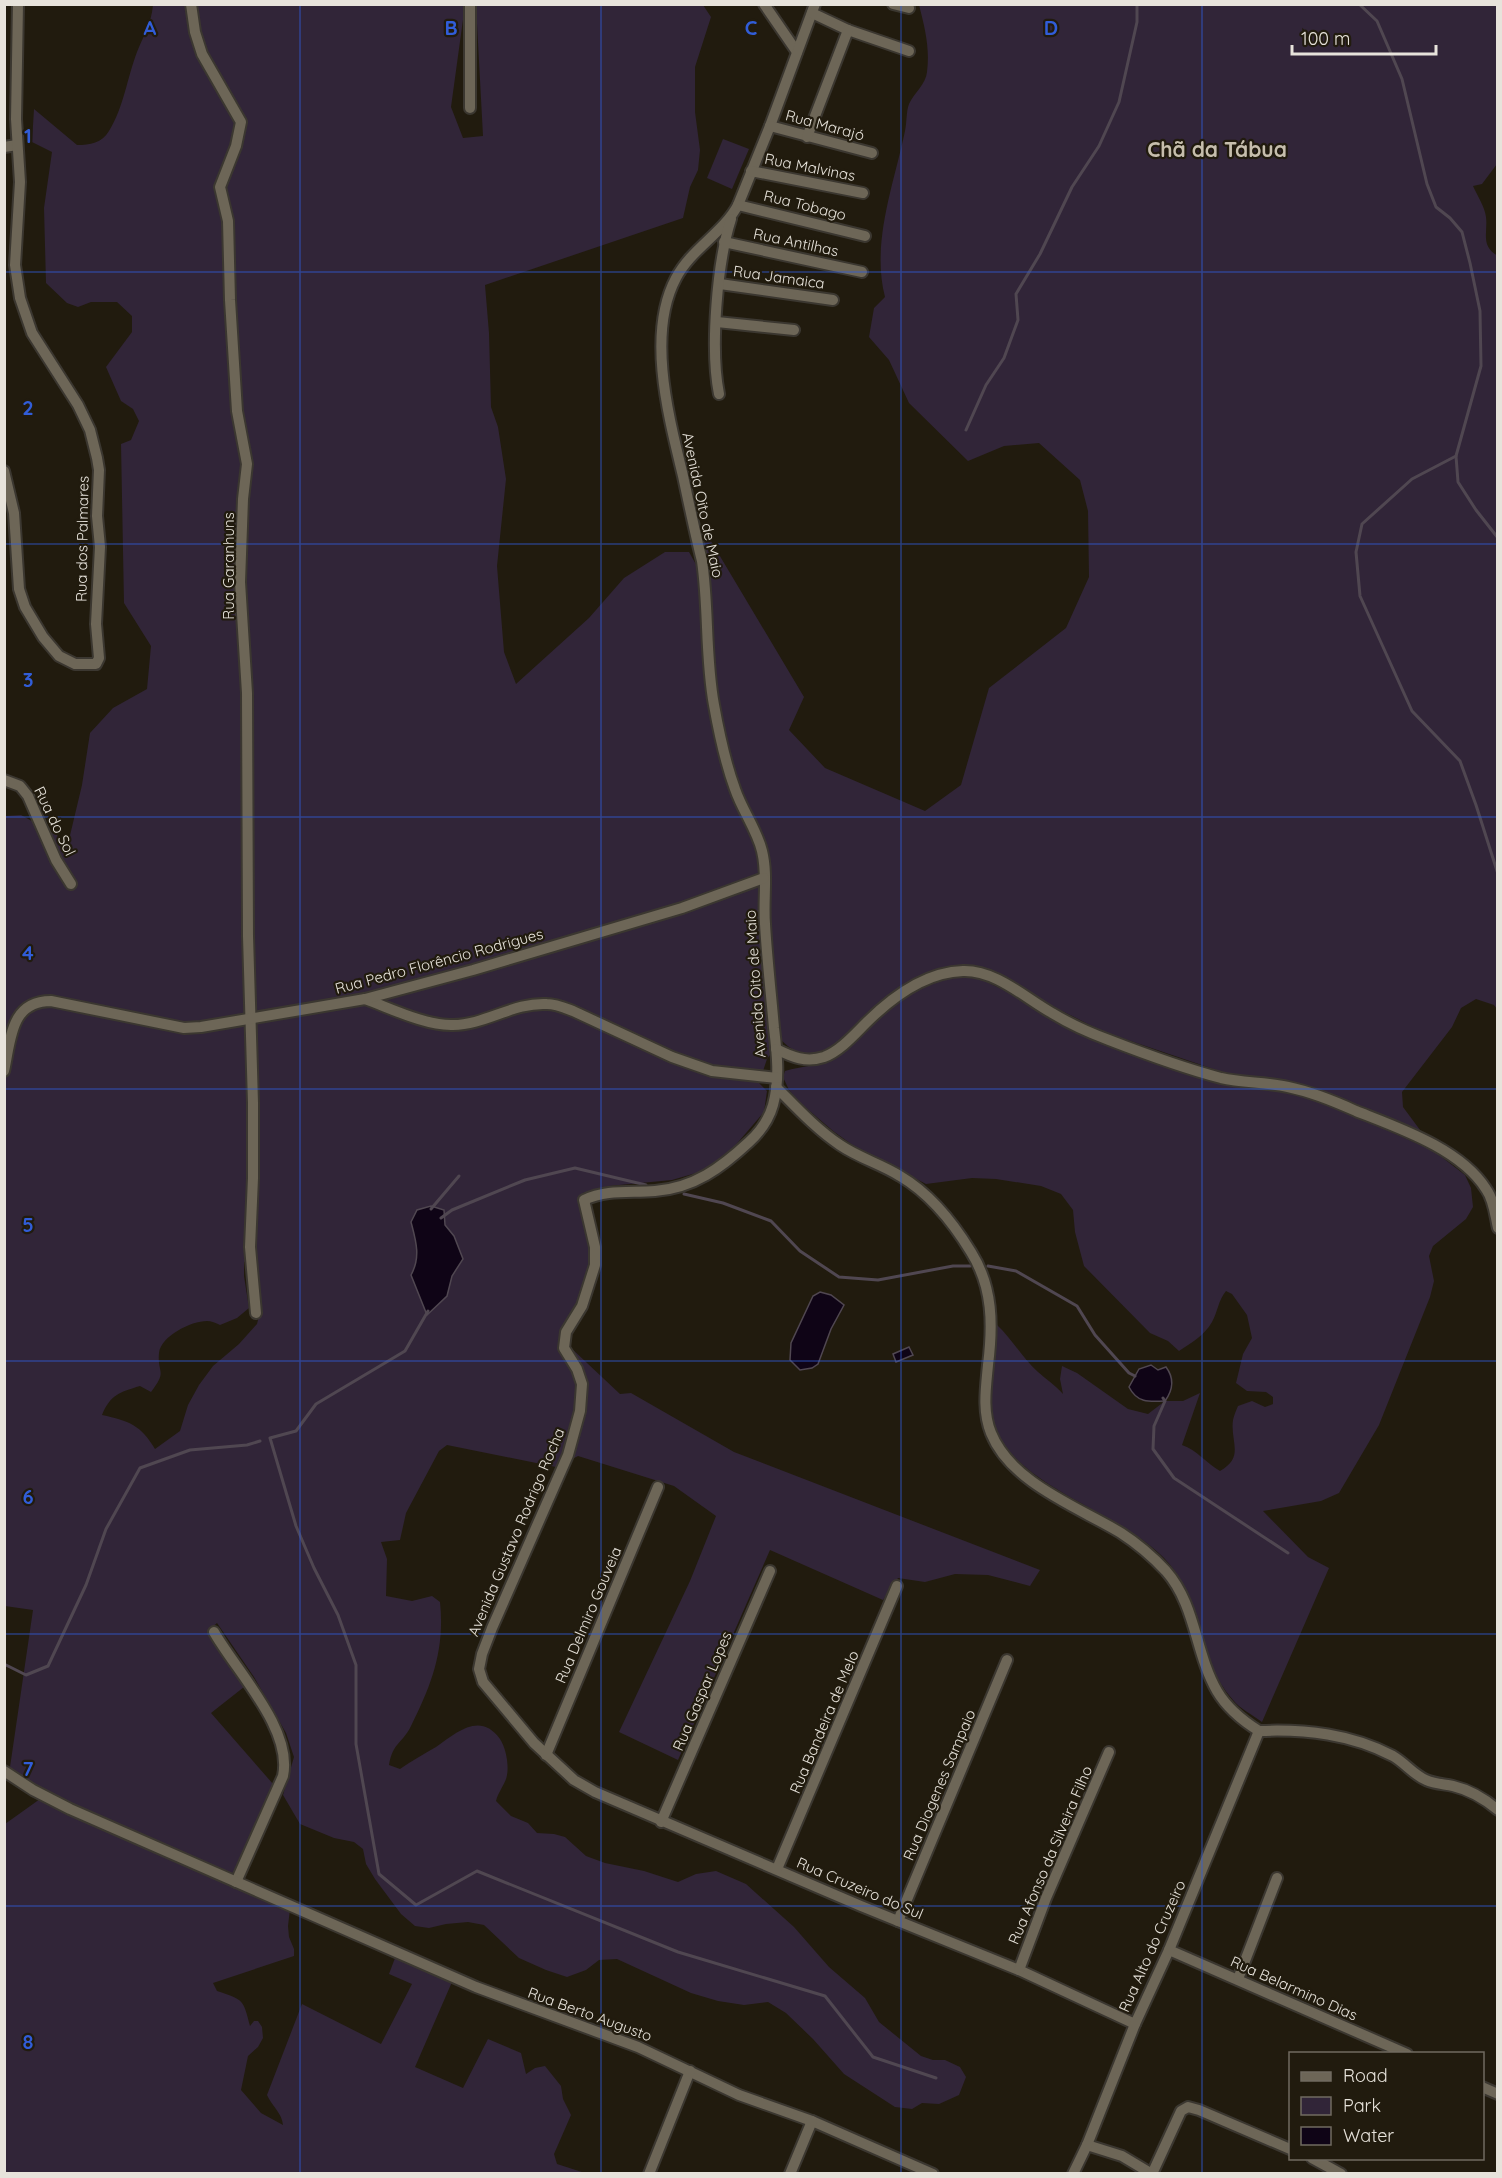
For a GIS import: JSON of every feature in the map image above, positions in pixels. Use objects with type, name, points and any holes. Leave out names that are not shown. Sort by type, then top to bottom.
[{"type":"street","name":"Rua dos Palmares","points":[[4,471],[14,513],[18,589],[26,607],[43,636],[59,656],[70,663],[94,664],[98,662],[96,612],[100,547],[97,507],[99,470],[85,418],[68,387],[35,340],[20,298],[15,265],[19,193],[18,4]]},
{"type":"street","name":"Rua Garanhuns","points":[[192,4],[195,32],[202,54],[241,122],[236,146],[220,187],[228,221],[236,404],[247,464],[243,499],[240,582],[247,693],[248,926],[253,1161],[250,1247],[256,1313]]},
{"type":"street","points":[[470,4],[470,108]]},
{"type":"street","points":[[764,4],[797,52]]},
{"type":"street","points":[[893,4],[909,8]]},
{"type":"street","points":[[813,9],[848,30],[909,51]]},
{"type":"street","name":"Avenida Oito de Maio","points":[[776,1083],[776,1049],[764,922],[762,851],[735,790],[714,707],[709,676],[704,572],[671,430],[663,375],[663,327],[666,307],[676,278],[696,252],[732,216],[738,205],[813,9]]},
{"type":"street","points":[[807,137],[848,30]]},
{"type":"street","points":[[4,43],[17,49]]},
{"type":"street","name":"Rua Marajó","points":[[770,126],[872,153]]},
{"type":"street","points":[[4,147],[17,145]]},
{"type":"street","name":"Rua Malvinas","points":[[752,171],[863,194]]},
{"type":"street","name":"Rua Tobago","points":[[738,205],[866,236]]},
{"type":"street","points":[[719,394],[715,362],[717,322],[724,242],[732,216]]},
{"type":"street","name":"Rua Antilhas","points":[[724,242],[862,272]]},
{"type":"street","name":"Rua Jamaica","points":[[720,284],[833,300]]},
{"type":"street","points":[[717,322],[794,330]]},
{"type":"street","name":"Rua do Sol","points":[[4,780],[20,786],[28,796],[56,860],[71,884]]},
{"type":"street","name":"Rua Pedro Florêncio Rodrigues","points":[[4,1071],[15,1021],[28,1006],[47,1001],[183,1028],[201,1027],[365,999],[473,970],[682,908],[764,878]]},
{"type":"street","points":[[776,1049],[802,1059],[823,1057],[838,1049],[877,1012],[915,985],[951,972],[971,971],[1002,983],[1053,1014],[1108,1040],[1222,1078],[1286,1087],[1315,1094],[1403,1130],[1442,1150],[1470,1170],[1488,1192],[1497,1228]]},
{"type":"street","points":[[365,999],[420,1018],[453,1025],[474,1022],[534,1005],[558,1006],[672,1057],[712,1071],[776,1083],[834,1141],[856,1155],[908,1181],[939,1209],[960,1235],[978,1265],[989,1295],[991,1329],[985,1393],[986,1412],[993,1437],[1023,1474],[1073,1507],[1136,1543],[1166,1571],[1184,1598],[1216,1689],[1232,1710],[1259,1731],[1316,1731],[1380,1750],[1402,1761],[1422,1778],[1433,1783],[1465,1790],[1497,1810]]},
{"type":"street","name":"Avenida Gustavo Rodrigo Rocha","points":[[574,1780],[546,1755],[487,1688],[481,1679],[479,1669],[492,1628],[568,1455],[580,1411],[582,1384],[577,1369],[565,1351],[564,1344],[566,1332],[582,1305],[595,1265],[595,1247],[584,1200],[612,1191],[654,1191],[677,1188],[711,1174],[761,1130],[771,1111],[776,1083]]},
{"type":"street","name":"Rua Delmiro Gouveia","points":[[546,1755],[658,1487]]},
{"type":"street","name":"Rua Gaspar Lopes","points":[[661,1822],[770,1572]]},
{"type":"street","name":"Rua Bandeira de Melo","points":[[777,1869],[897,1586]]},
{"type":"street","points":[[214,1632],[261,1704],[281,1742],[285,1757],[283,1776],[236,1882]]},
{"type":"street","name":"Rua Diogenes Sampaio","points":[[898,1921],[1007,1660]]},
{"type":"street","name":"Rua Alto do Cruzeiro","points":[[1073,2174],[1259,1731]]},
{"type":"street","name":"Rua Afonso da Silveira Filho","points":[[1019,1970],[1046,1898],[1109,1752]]},
{"type":"street","name":"Rua Berto Augusto","points":[[4,1771],[33,1790],[70,1809],[476,1987],[638,2047],[739,2095],[812,2121],[932,2173]]},
{"type":"street","name":"Rua Cruzeiro do Sul","points":[[574,1780],[609,1800],[1019,1970],[1135,2024]]},
{"type":"street","points":[[1238,1979],[1277,1878]]},
{"type":"street","name":"Rua Belarmino Dias","points":[[1169,1950],[1402,2052]]},
{"type":"street","points":[[649,2174],[690,2071]]},
{"type":"street","points":[[1087,2145],[1113,2152],[1152,2174],[1181,2111],[1188,2107],[1289,2149]]},
{"type":"street","points":[[790,2174],[812,2121]]},
{"type":"street","points":[[1316,2160],[1341,2174]]},
{"type":"green space","points":[[153,5],[465,5],[451,107],[463,138],[483,136],[476,5],[703,5],[711,17],[695,67],[695,112],[700,150],[698,170],[690,187],[683,218],[485,285],[491,407],[498,427],[506,479],[497,566],[504,652],[516,684],[589,618],[624,578],[665,552],[689,552],[711,591],[702,526],[804,697],[789,730],[825,768],[925,811],[961,785],[989,688],[1066,628],[1089,577],[1088,511],[1080,480],[1039,443],[1004,446],[968,461],[909,403],[889,360],[869,337],[874,308],[885,297],[881,277],[882,235],[905,131],[908,107],[927,72],[927,46],[919,5],[1497,5],[1497,164],[1482,184],[1473,186],[1485,213],[1487,243],[1492,252],[1498,256],[1497,1009],[1494,1005],[1476,999],[1461,1008],[1452,1027],[1402,1092],[1403,1107],[1423,1134],[1338,1098],[1231,1075],[1104,1032],[1042,1001],[988,970],[968,965],[940,968],[904,986],[837,1045],[814,1053],[801,1053],[781,1040],[767,1059],[759,1083],[767,1091],[764,1112],[734,1147],[703,1171],[672,1180],[609,1186],[583,1193],[589,1205],[597,1240],[568,1342],[570,1347],[620,1394],[631,1393],[734,1452],[1040,1570],[1030,1586],[988,1575],[955,1574],[925,1582],[898,1578],[883,1600],[770,1550],[678,1760],[619,1732],[690,1581],[716,1516],[674,1486],[578,1456],[556,1467],[447,1445],[439,1451],[406,1513],[400,1540],[381,1542],[387,1559],[386,1596],[412,1601],[432,1596],[440,1602],[441,1619],[439,1651],[431,1681],[408,1732],[395,1747],[389,1765],[400,1769],[460,1731],[468,1727],[484,1726],[500,1739],[508,1766],[506,1778],[496,1801],[511,1816],[528,1823],[537,1833],[565,1837],[586,1856],[605,1863],[644,1871],[678,1882],[696,1874],[716,1871],[746,1884],[794,1927],[829,1967],[865,1998],[879,2022],[921,2056],[933,2060],[945,2060],[960,2067],[966,2077],[959,2095],[939,2104],[922,2103],[912,2109],[895,2107],[844,2074],[786,2013],[768,2002],[744,2005],[718,2001],[691,1993],[617,1959],[599,1960],[586,1970],[567,1977],[519,1958],[484,1925],[468,1922],[429,1928],[415,1926],[401,1914],[375,1879],[366,1864],[363,1849],[354,1842],[334,1838],[300,1824],[283,1795],[294,1757],[286,1733],[254,1677],[217,1623],[208,1631],[244,1687],[211,1713],[273,1784],[235,1876],[290,1909],[289,1937],[294,1949],[294,1956],[213,1983],[217,1991],[233,1996],[244,2005],[250,2026],[254,2021],[258,2021],[262,2027],[263,2038],[258,2047],[248,2056],[241,2090],[261,2113],[283,2125],[281,2117],[267,2095],[302,2004],[381,2044],[412,1984],[389,1974],[395,1958],[452,1982],[415,2067],[463,2088],[488,2039],[521,2053],[526,2074],[535,2068],[545,2066],[561,2086],[563,2099],[571,2115],[554,2154],[557,2164],[585,2173],[5,2173],[5,1824],[40,1799],[10,1767],[33,1610],[5,1606],[5,816],[21,815],[57,835],[67,848],[82,785],[90,733],[113,708],[147,689],[151,646],[124,603],[121,444],[131,440],[139,421],[133,409],[121,401],[106,367],[132,332],[132,316],[117,302],[91,302],[78,307],[67,303],[46,283],[44,208],[52,152],[32,142],[34,109],[77,145],[91,144],[103,138],[118,112]],"holes":[[[256,1260],[261,1308],[257,1324],[239,1344],[213,1366],[199,1385],[188,1405],[180,1431],[155,1449],[145,1434],[133,1425],[102,1415],[108,1403],[121,1393],[140,1386],[151,1392],[161,1372],[159,1360],[161,1347],[171,1335],[200,1322],[210,1321],[220,1325],[237,1318],[249,1308],[244,1262]]]},
{"type":"green space","points":[[723,139],[749,149],[732,189],[707,178]]},
{"type":"green space","points":[[955,976],[978,978],[1006,991],[1047,1017],[1085,1037],[1206,1080],[1299,1095],[1355,1116],[1434,1151],[1465,1175],[1471,1188],[1473,1207],[1466,1219],[1433,1246],[1429,1256],[1434,1281],[1430,1297],[1379,1425],[1339,1493],[1321,1501],[1263,1511],[1308,1557],[1329,1568],[1262,1722],[1236,1703],[1221,1684],[1212,1666],[1186,1590],[1164,1558],[1123,1527],[1032,1473],[1014,1456],[1000,1438],[993,1414],[992,1383],[997,1325],[1033,1367],[1063,1394],[1060,1379],[1062,1366],[1077,1373],[1128,1409],[1148,1414],[1165,1401],[1183,1401],[1200,1393],[1182,1445],[1220,1471],[1228,1466],[1234,1455],[1233,1420],[1238,1406],[1252,1401],[1265,1407],[1273,1404],[1273,1397],[1266,1392],[1247,1391],[1236,1383],[1243,1354],[1252,1338],[1247,1315],[1232,1294],[1226,1291],[1209,1327],[1197,1339],[1179,1351],[1168,1341],[1150,1333],[1084,1266],[1075,1232],[1073,1210],[1061,1194],[1041,1186],[996,1179],[972,1178],[926,1184],[858,1149],[833,1131],[798,1101],[789,1090],[783,1077],[785,1071],[834,1058],[846,1050],[895,1003],[934,983]]},
{"type":"water","points":[[431,1206],[444,1210],[445,1225],[454,1236],[463,1259],[452,1276],[447,1296],[427,1315],[411,1275],[417,1255],[411,1222],[417,1210]]},
{"type":"water","points":[[820,1292],[831,1295],[844,1305],[831,1329],[818,1364],[812,1368],[800,1370],[790,1360],[791,1343],[813,1296]]},
{"type":"water","points":[[909,1347],[913,1355],[896,1362],[893,1354]]},
{"type":"water","points":[[1151,1365],[1158,1370],[1166,1367],[1171,1376],[1171,1389],[1165,1401],[1140,1399],[1129,1387],[1139,1369]]},
{"type":"waterway","points":[[966,430],[986,385],[1004,358],[1018,320],[1016,294],[1040,254],[1072,187],[1099,146],[1119,102],[1137,22],[1137,4]]},
{"type":"waterway","points":[[1359,4],[1377,21],[1402,79],[1427,184],[1436,207],[1462,232],[1480,311],[1481,366],[1456,456],[1458,482],[1498,538]]},
{"type":"waterway","points":[[1456,456],[1412,479],[1362,524],[1356,552],[1360,596],[1412,711],[1460,761],[1498,874]]},
{"type":"waterway","points":[[441,1218],[452,1210],[525,1180],[575,1168],[646,1185]]},
{"type":"waterway","points":[[431,1209],[459,1176]]},
{"type":"waterway","points":[[684,1194],[723,1203],[771,1221],[800,1251],[839,1277],[878,1280],[953,1266],[970,1266]]},
{"type":"waterway","points":[[988,1266],[1016,1271],[1077,1306],[1095,1335],[1129,1373],[1135,1376]]},
{"type":"waterway","points":[[428,1311],[405,1351],[316,1404],[296,1431],[270,1438],[296,1526],[338,1615],[356,1665],[356,1744],[379,1874],[416,1905],[477,1871],[678,1952],[825,1996],[873,2057],[936,2078]]},
{"type":"waterway","points":[[1163,1398],[1165,1401],[1154,1426],[1153,1449],[1174,1478],[1288,1553]]},
{"type":"waterway","points":[[4,1664],[26,1675],[48,1666],[86,1585],[106,1529],[140,1468],[190,1450],[247,1445],[260,1441]]},
{"type":"district","name":"Chã da Tábua","points":[[1217,149]]}]
